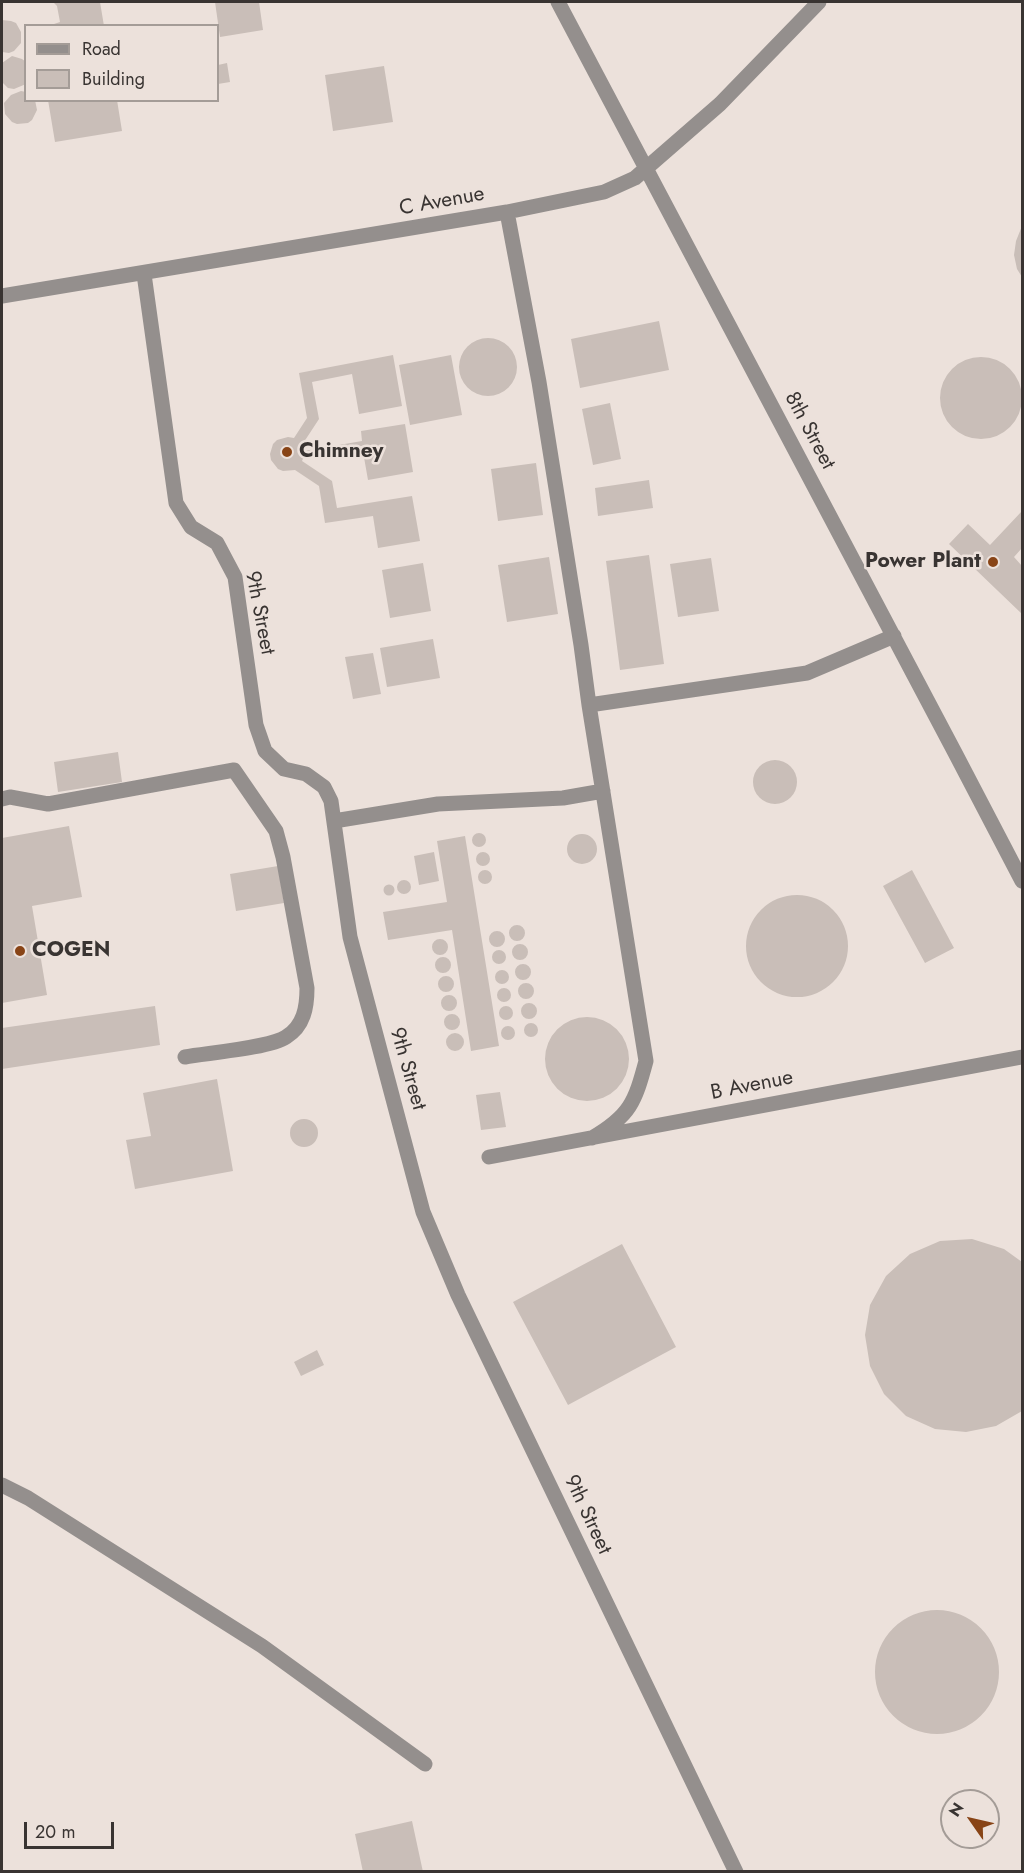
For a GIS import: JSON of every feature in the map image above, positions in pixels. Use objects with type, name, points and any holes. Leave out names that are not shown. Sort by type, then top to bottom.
[{"type":"lane","name":"8th Street","points":[[558,2],[1023,881]]},
{"type":"lane","name":"C Avenue","points":[[2,296],[507,213],[604,192],[634,178],[646,169],[720,104],[819,2]]},
{"type":"lane","points":[[507,213],[540,382],[581,645],[588,705],[646,1061],[639,1088],[629,1110],[610,1127],[592,1138]]},
{"type":"lane","name":"9th Street","points":[[144,274],[176,503],[191,527],[217,543],[235,578],[256,725],[265,751],[284,768],[306,774],[324,787],[331,801],[350,938],[423,1212],[468,1315],[736,1872]]},
{"type":"lane","points":[[588,705],[807,673],[894,636]]},
{"type":"lane","points":[[2,798],[10,797],[48,804],[234,770],[244,782],[276,831],[307,988],[307,1009],[300,1024],[286,1037],[269,1043],[185,1057]]},
{"type":"lane","points":[[334,821],[438,804],[563,798],[603,792]]},
{"type":"lane","name":"B Avenue","points":[[489,1157],[1023,1057]]},
{"type":"lane","points":[[2,1485],[28,1498],[262,1646],[424,1764]]},
{"type":"building","points":[[53,2],[100,2],[104,24],[54,24],[60,22],[57,6]]},
{"type":"building","points":[[215,2],[259,2],[263,30],[220,37]]},
{"type":"building","points":[[2,20],[16,23],[21,32],[21,43],[9,53],[2,52]]},
{"type":"building","points":[[12,56],[24,60],[24,85],[14,89],[8,88],[2,82],[2,63]]},
{"type":"building","points":[[227,63],[230,82],[219,84],[219,65]]},
{"type":"building","points":[[384,66],[393,122],[333,131],[325,75]]},
{"type":"building","points":[[24,92],[24,102],[35,102],[37,110],[28,123],[17,124],[5,114],[4,103],[11,95]]},
{"type":"building","points":[[48,102],[117,102],[122,131],[55,142]]},
{"type":"building","points":[[1022,226],[1022,277],[1017,269],[1014,255]]},
{"type":"building","points":[[659,321],[669,370],[580,388],[571,339]]},
{"type":"building","points":[[482,338],[494,338],[509,346],[517,361],[517,373],[509,388],[494,396],[482,396],[467,388],[459,373],[459,361],[467,346]]},
{"type":"building","points":[[393,355],[402,406],[359,414],[352,374],[312,382],[319,419],[302,445],[304,451],[362,441],[361,431],[405,424],[413,472],[368,480],[362,446],[304,456],[302,461],[332,481],[337,508],[412,496],[420,541],[378,548],[373,516],[325,523],[319,486],[295,470],[278,469],[271,460],[270,454],[277,440],[294,438],[307,418],[299,373]]},
{"type":"building","points":[[451,355],[462,415],[410,425],[399,365]]},
{"type":"building","points":[[973,357],[989,357],[1004,364],[1015,375],[1022,390],[1019,414],[1010,427],[989,439],[973,439],[958,432],[947,421],[940,406],[940,390],[947,375],[958,364]]},
{"type":"building","points":[[610,403],[621,459],[593,465],[582,409]]},
{"type":"building","points":[[536,463],[543,515],[498,521],[491,469]]},
{"type":"building","points":[[649,480],[653,508],[598,516],[595,488]]},
{"type":"building","name":"Power Plant","points":[[1022,511],[1022,548],[1014,557],[1022,566],[1022,614],[949,544],[968,524],[990,545]]},
{"type":"building","points":[[649,555],[664,664],[620,670],[606,561]]},
{"type":"building","points":[[549,557],[558,614],[507,622],[498,565]]},
{"type":"building","points":[[711,558],[719,611],[678,617],[670,564]]},
{"type":"building","points":[[423,563],[431,611],[390,618],[382,570]]},
{"type":"building","points":[[433,639],[440,678],[387,687],[380,648]]},
{"type":"building","points":[[373,653],[381,694],[353,699],[345,657]]},
{"type":"building","points":[[118,752],[122,782],[58,792],[54,762]]},
{"type":"building","points":[[775,760],[790,767],[797,782],[790,797],[775,804],[760,797],[753,782],[760,767]]},
{"type":"building","name":"COGEN","points":[[69,826],[82,897],[32,906],[47,995],[2,1003],[2,838]]},
{"type":"building","points":[[476,833],[482,833],[486,840],[482,847],[476,847],[472,843],[472,837]]},
{"type":"building","points":[[582,834],[592,839],[597,849],[592,859],[582,864],[572,859],[567,849],[572,839]]},
{"type":"building","points":[[465,836],[499,1046],[471,1051],[452,930],[388,940],[383,912],[447,902],[437,841]]},
{"type":"building","points":[[434,852],[439,881],[419,885],[414,856]]},
{"type":"building","points":[[480,852],[486,852],[490,859],[486,866],[480,866],[476,862],[476,856]]},
{"type":"building","points":[[278,866],[284,903],[236,911],[230,874]]},
{"type":"building","points":[[482,870],[488,870],[492,877],[488,884],[482,884],[478,880],[478,874]]},
{"type":"building","points":[[912,870],[954,948],[925,963],[883,886]]},
{"type":"building","points":[[404,880],[409,882],[411,887],[409,892],[404,894],[399,892],[397,887],[399,882]]},
{"type":"building","points":[[389,884],[395,890],[389,896],[383,890]]},
{"type":"building","points":[[797,895],[816,899],[833,910],[844,927],[848,946],[844,965],[833,982],[816,993],[797,997],[778,993],[761,982],[750,965],[746,946],[750,927],[761,910],[778,899]]},
{"type":"building","points":[[514,925],[520,925],[525,933],[523,939],[514,941],[509,936],[509,930]]},
{"type":"building","points":[[497,931],[503,933],[505,939],[503,945],[497,947],[491,945],[489,939],[491,933]]},
{"type":"building","points":[[440,939],[448,947],[440,955],[432,947]]},
{"type":"building","points":[[517,944],[523,944],[528,952],[526,958],[517,960],[512,955],[512,949]]},
{"type":"building","points":[[499,950],[504,952],[506,957],[504,962],[499,964],[494,962],[492,957],[494,952]]},
{"type":"building","points":[[440,957],[446,957],[451,965],[449,971],[440,973],[435,968],[435,962]]},
{"type":"building","points":[[523,964],[529,966],[531,972],[529,978],[523,980],[517,978],[515,972],[517,966]]},
{"type":"building","points":[[499,970],[505,970],[509,977],[505,984],[499,984],[495,980],[495,974]]},
{"type":"building","points":[[446,976],[452,978],[454,984],[452,990],[446,992],[440,990],[438,984],[440,978]]},
{"type":"building","points":[[526,983],[532,985],[534,991],[532,997],[526,999],[520,997],[518,991],[520,985]]},
{"type":"building","points":[[501,988],[507,988],[511,995],[507,1002],[501,1002],[497,998],[497,992]]},
{"type":"building","points":[[446,995],[452,995],[457,1003],[455,1009],[446,1011],[441,1006],[441,1000]]},
{"type":"building","points":[[529,1003],[535,1005],[537,1011],[535,1017],[529,1019],[523,1017],[521,1011],[523,1005]]},
{"type":"building","points":[[155,1006],[160,1045],[2,1069],[2,1028]]},
{"type":"building","points":[[506,1006],[511,1008],[513,1013],[511,1018],[506,1020],[501,1018],[499,1013],[501,1008]]},
{"type":"building","points":[[449,1014],[455,1014],[460,1022],[458,1028],[449,1030],[444,1025],[444,1019]]},
{"type":"building","points":[[587,1017],[603,1020],[622,1036],[629,1059],[626,1075],[610,1094],[587,1101],[571,1098],[552,1082],[545,1059],[548,1043],[564,1024]]},
{"type":"building","points":[[528,1023],[534,1023],[538,1030],[534,1037],[528,1037],[524,1033],[524,1027]]},
{"type":"building","points":[[505,1026],[511,1026],[515,1033],[511,1040],[505,1040],[501,1036],[501,1030]]},
{"type":"building","points":[[455,1033],[461,1036],[464,1042],[461,1048],[455,1051],[449,1048],[446,1042],[449,1036]]},
{"type":"building","points":[[217,1079],[233,1171],[135,1189],[126,1140],[151,1136],[143,1093]]},
{"type":"building","points":[[500,1092],[506,1127],[481,1130],[476,1095]]},
{"type":"building","points":[[304,1119],[314,1123],[318,1133],[314,1143],[304,1147],[294,1143],[290,1133],[294,1123]]},
{"type":"building","points":[[972,1239],[1004,1249],[1022,1262],[1022,1411],[996,1426],[966,1432],[935,1429],[906,1416],[884,1394],[870,1366],[865,1335],[870,1305],[886,1276],[910,1254],[940,1241]]},
{"type":"building","points":[[622,1244],[676,1347],[568,1405],[513,1302]]},
{"type":"building","points":[[317,1350],[324,1365],[301,1376],[294,1362]]},
{"type":"building","points":[[937,1610],[961,1615],[981,1628],[994,1648],[999,1672],[994,1696],[981,1716],[961,1729],[937,1734],[913,1729],[893,1716],[880,1696],[875,1672],[880,1648],[893,1628],[913,1615]]},
{"type":"building","points":[[412,1821],[423,1872],[363,1872],[355,1834]]},
{"type":"place","name":"Chimney","points":[[287,452]]},
{"type":"place","name":"Power Plant","points":[[993,562]]},
{"type":"place","name":"COGEN","points":[[20,951]]}]
